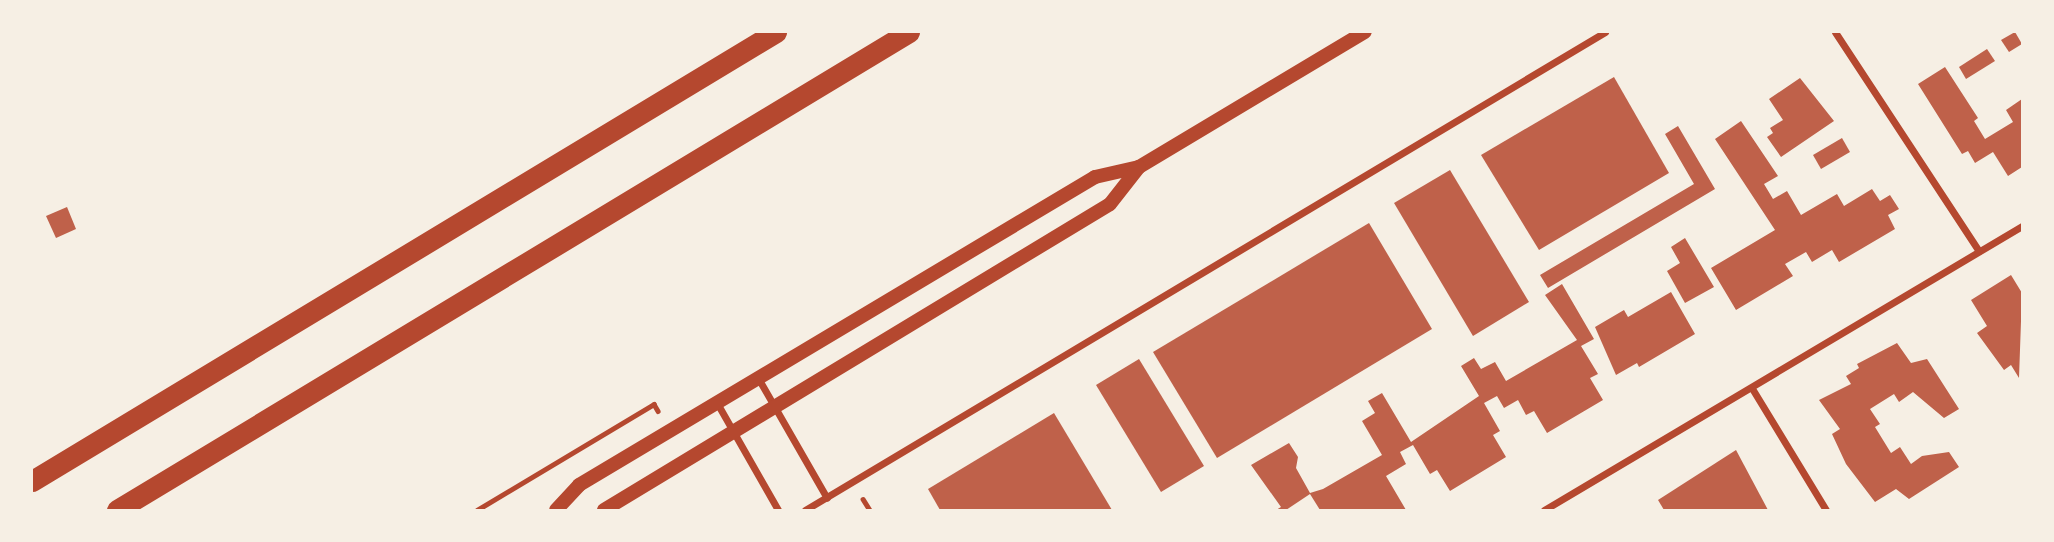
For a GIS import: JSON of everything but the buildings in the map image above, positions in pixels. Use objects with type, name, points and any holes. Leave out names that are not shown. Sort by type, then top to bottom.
[{"type":"highway","points":[[32,481],[776,32]]},
{"type":"highway","points":[[117,510],[909,32]]},
{"type":"main road","points":[[556,510],[579,485],[1095,177],[1139,167],[1364,32]]},
{"type":"main road","points":[[604,510],[1110,204],[1139,167]]},
{"type":"street","points":[[805,510],[1605,32]]},
{"type":"street","points":[[1835,32],[1979,251]]},
{"type":"street","points":[[1544,510],[1753,390],[2022,226]]},
{"type":"street","points":[[758,378],[827,498]]},
{"type":"street","points":[[1753,390],[1826,510]]},
{"type":"street","points":[[717,402],[778,510]]}]
